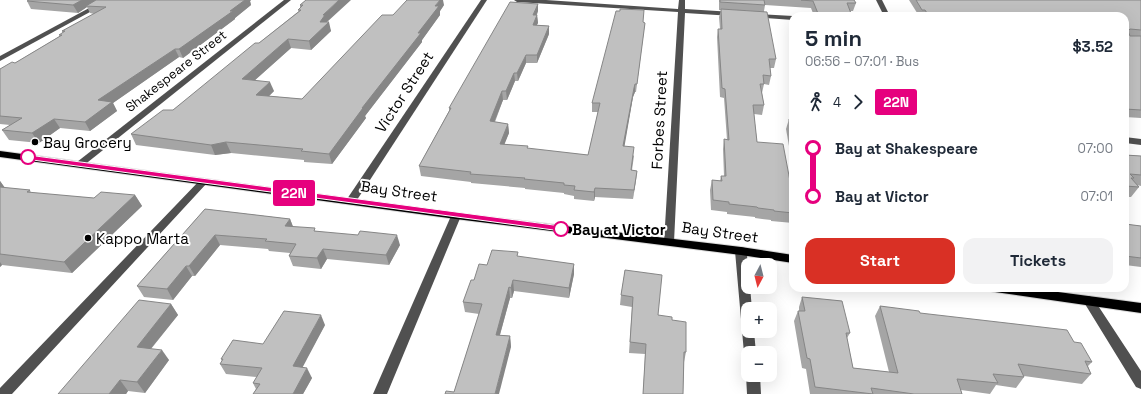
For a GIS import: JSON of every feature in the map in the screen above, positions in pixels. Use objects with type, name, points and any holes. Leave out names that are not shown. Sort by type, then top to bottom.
[{"type":"main road","name":"Bay Street","points":[[0,154],[456,216],[741,251],[789,258]]},
{"type":"main road","points":[[1039,292],[1141,308]]},
{"type":"street","points":[[0,60],[109,0]]},
{"type":"street","name":"Shakespeare Street","points":[[80,164],[288,0]]},
{"type":"street","name":"Victor Street","points":[[351,201],[484,0]]},
{"type":"street","points":[[517,0],[737,15]]},
{"type":"street","name":"Forbes Street","points":[[669,242],[682,0]]},
{"type":"street","points":[[879,0],[885,12]]},
{"type":"street","points":[[745,15],[789,18]]},
{"type":"street","points":[[1129,140],[1141,142]]},
{"type":"street","points":[[3,394],[204,181]]},
{"type":"street","points":[[380,394],[456,216]]},
{"type":"street","points":[[741,251],[746,302]]},
{"type":"street","points":[[1089,301],[1141,383]]},
{"type":"street","points":[[753,382],[754,394]]},
{"type":"building","points":[[82,0],[73,5],[27,1]]},
{"type":"building","points":[[96,0],[245,0],[230,11],[233,11],[179,49],[175,49],[98,100],[112,102],[85,122],[54,119],[32,133],[2,130],[22,118],[0,116],[0,69],[12,62],[15,63],[62,35],[59,35],[65,31],[62,31],[106,7],[86,6]]},
{"type":"building","points":[[306,0],[339,0],[323,15],[325,15],[320,22],[329,22],[309,41],[288,39],[242,79],[270,82],[256,95],[302,99],[382,15],[393,15],[407,0],[440,0],[435,6],[439,6],[418,33],[421,33],[362,108],[329,154],[301,151],[303,149],[226,142],[211,145],[131,134],[163,110],[173,110],[255,43],[259,43],[301,10],[298,10],[303,5],[300,5]]},
{"type":"building","points":[[720,0],[764,0],[765,5],[720,2]]},
{"type":"building","points":[[801,0],[854,0],[856,3],[847,3],[850,12],[817,12],[813,1]]},
{"type":"building","points":[[916,0],[1141,0],[1141,30],[1129,30],[1129,12],[926,12],[925,10],[922,10]]},
{"type":"building","points":[[510,2],[538,4],[533,15],[537,15],[533,25],[549,26],[537,55],[526,55],[517,73],[514,73],[506,91],[502,91],[490,121],[508,124],[500,144],[528,146],[527,148],[588,155],[600,103],[592,103],[616,11],[620,11],[620,9],[644,10],[643,22],[645,23],[637,84],[635,84],[634,88],[623,146],[634,147],[631,170],[637,171],[634,190],[595,188],[594,192],[574,190],[575,186],[564,185],[564,183],[524,179],[525,178],[470,174],[471,172],[419,166],[451,108],[449,108]]},
{"type":"building","points":[[721,9],[767,12],[776,59],[769,59],[771,76],[763,75],[764,84],[760,84],[764,105],[753,105],[757,142],[783,144],[789,176],[789,213],[729,204],[729,202],[713,200],[712,180],[722,181],[721,176],[726,176],[724,139],[729,140],[725,89],[722,88],[718,29],[722,29]]},
{"type":"building","points":[[1129,34],[1130,36],[1141,36],[1141,110],[1129,109]]},
{"type":"building","points":[[1129,155],[1141,156],[1141,175],[1130,174],[1134,178],[1131,178],[1139,187],[1129,186]]},
{"type":"building","points":[[0,187],[30,190],[27,192],[94,198],[101,192],[135,195],[64,262],[0,254]]},
{"type":"building","points":[[205,209],[290,219],[285,226],[315,228],[314,231],[358,235],[360,231],[397,235],[386,255],[323,249],[317,258],[289,256],[296,244],[265,241],[267,239],[215,235],[167,289],[137,286]]},
{"type":"building","points":[[1129,224],[1141,226],[1141,258],[1129,256]]},
{"type":"building","points":[[492,250],[518,252],[517,256],[574,264],[569,288],[513,280],[511,288],[509,287],[496,335],[510,336],[495,394],[445,394],[446,391],[454,392],[482,304],[463,302],[471,280],[474,280],[479,264],[487,265]]},
{"type":"building","points":[[625,270],[662,275],[658,315],[672,317],[672,320],[686,322],[686,352],[684,352],[683,394],[643,394],[646,344],[630,342],[633,297],[621,295]]},
{"type":"building","points":[[802,297],[842,301],[850,333],[846,333],[853,368],[898,373],[880,306],[919,311],[920,313],[1067,330],[1074,342],[1081,343],[1092,362],[1085,361],[1091,374],[1018,364],[1024,377],[993,374],[998,383],[957,379],[962,394],[914,394],[871,388],[873,394],[815,387],[810,359],[807,358],[798,311],[805,311]]},
{"type":"building","points":[[139,300],[171,304],[137,347],[162,350],[137,382],[120,380],[109,394],[58,394]]},
{"type":"building","points":[[284,311],[321,315],[293,366],[307,368],[293,394],[253,394],[260,384],[253,383],[262,368],[220,364],[223,359],[221,359],[233,340],[263,344]]},
{"type":"bus line","name":"22N","points":[[28,157],[561,229]]},
{"type":"place","name":"Bay Grocery","points":[[35,142]]},
{"type":"place","name":"Bay at Victor","points":[[561,229]]},
{"type":"place","name":"Kappo Marta","points":[[88,238]]}]
